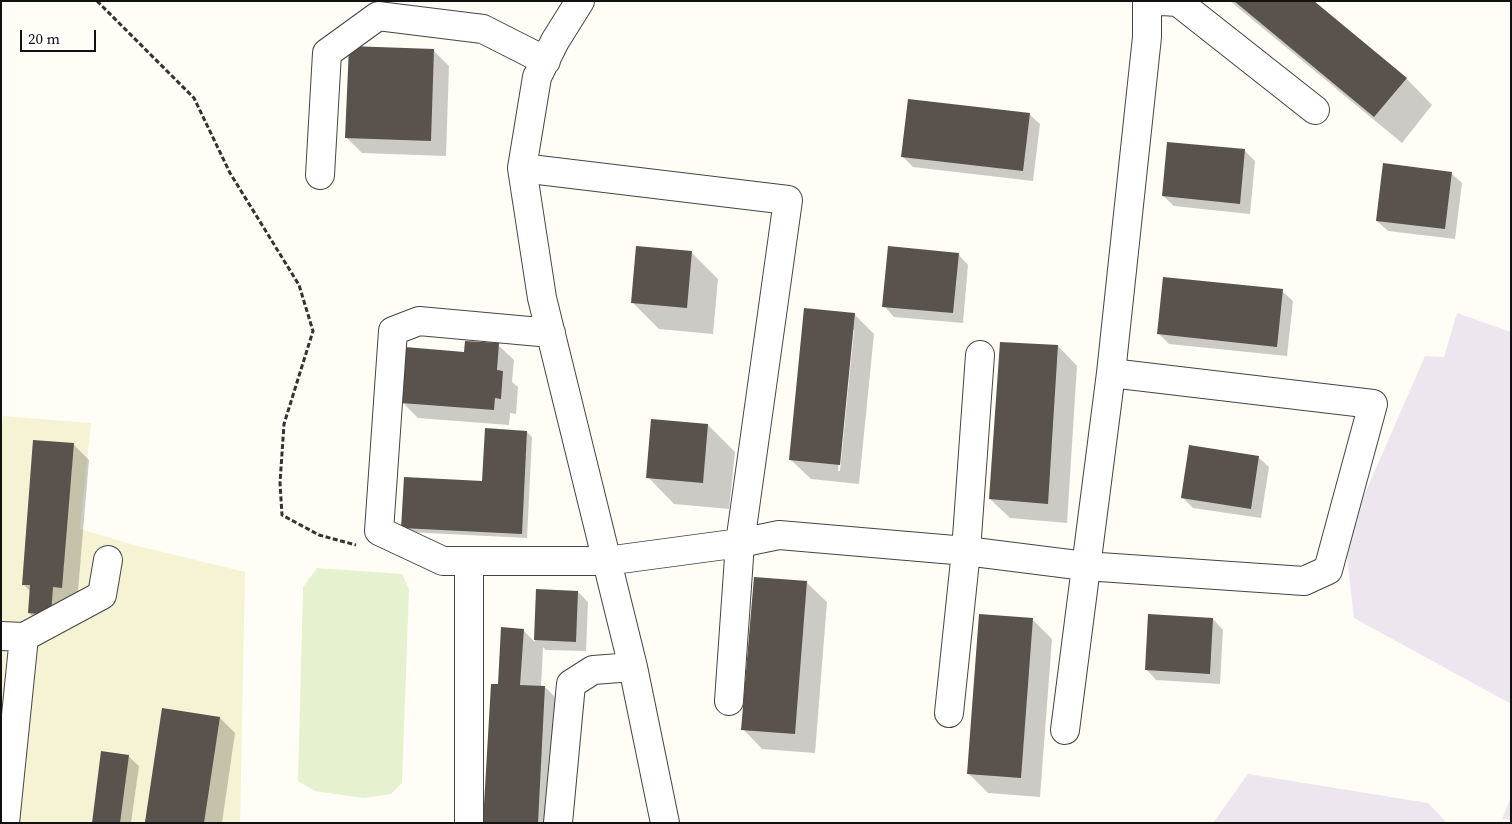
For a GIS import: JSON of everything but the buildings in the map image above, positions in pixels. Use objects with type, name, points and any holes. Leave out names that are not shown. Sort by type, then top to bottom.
[{"type":"street","points":[[580,1],[537,78],[522,168],[542,298],[633,668],[665,823]]},
{"type":"street","points":[[1065,730],[1111,373],[1147,37],[1147,1]]},
{"type":"street","points":[[1161,1],[1178,2],[1315,110]]},
{"type":"street","points":[[320,175],[327,53],[378,16],[484,29],[546,61]]},
{"type":"street","points":[[522,168],[788,200],[740,543],[729,701]]},
{"type":"street","points":[[551,333],[419,322],[394,331],[379,531],[443,561],[606,561],[740,543],[779,535],[966,551],[1085,566],[1304,581],[1328,570],[1374,404],[1111,373]]},
{"type":"street","points":[[949,713],[966,551],[980,356]]},
{"type":"street","points":[[5,823],[13,636],[102,595],[108,560]]},
{"type":"street","points":[[469,561],[470,823]]},
{"type":"street","points":[[558,823],[572,684],[593,670],[633,668]]},
{"type":"path","points":[[98,1],[194,98],[230,173],[299,285],[313,331],[284,424],[280,483],[282,516],[319,535],[366,548]]},
{"type":"shaded area","points":[[1457,313],[1511,332],[1511,704],[1354,618],[1345,539],[1425,356],[1444,357]]},
{"type":"shaded area","points":[[3,416],[91,423],[80,529],[134,545],[245,572],[240,823],[1,823],[1,439]]},
{"type":"shaded area","points":[[1248,774],[1428,803],[1447,823],[1213,823]]},
{"type":"shaded area","points":[[1511,797],[1511,820],[1502,819]]},
{"type":"green space","points":[[317,568],[402,574],[409,589],[402,783],[391,794],[363,798],[315,791],[298,781],[303,587]]}]
